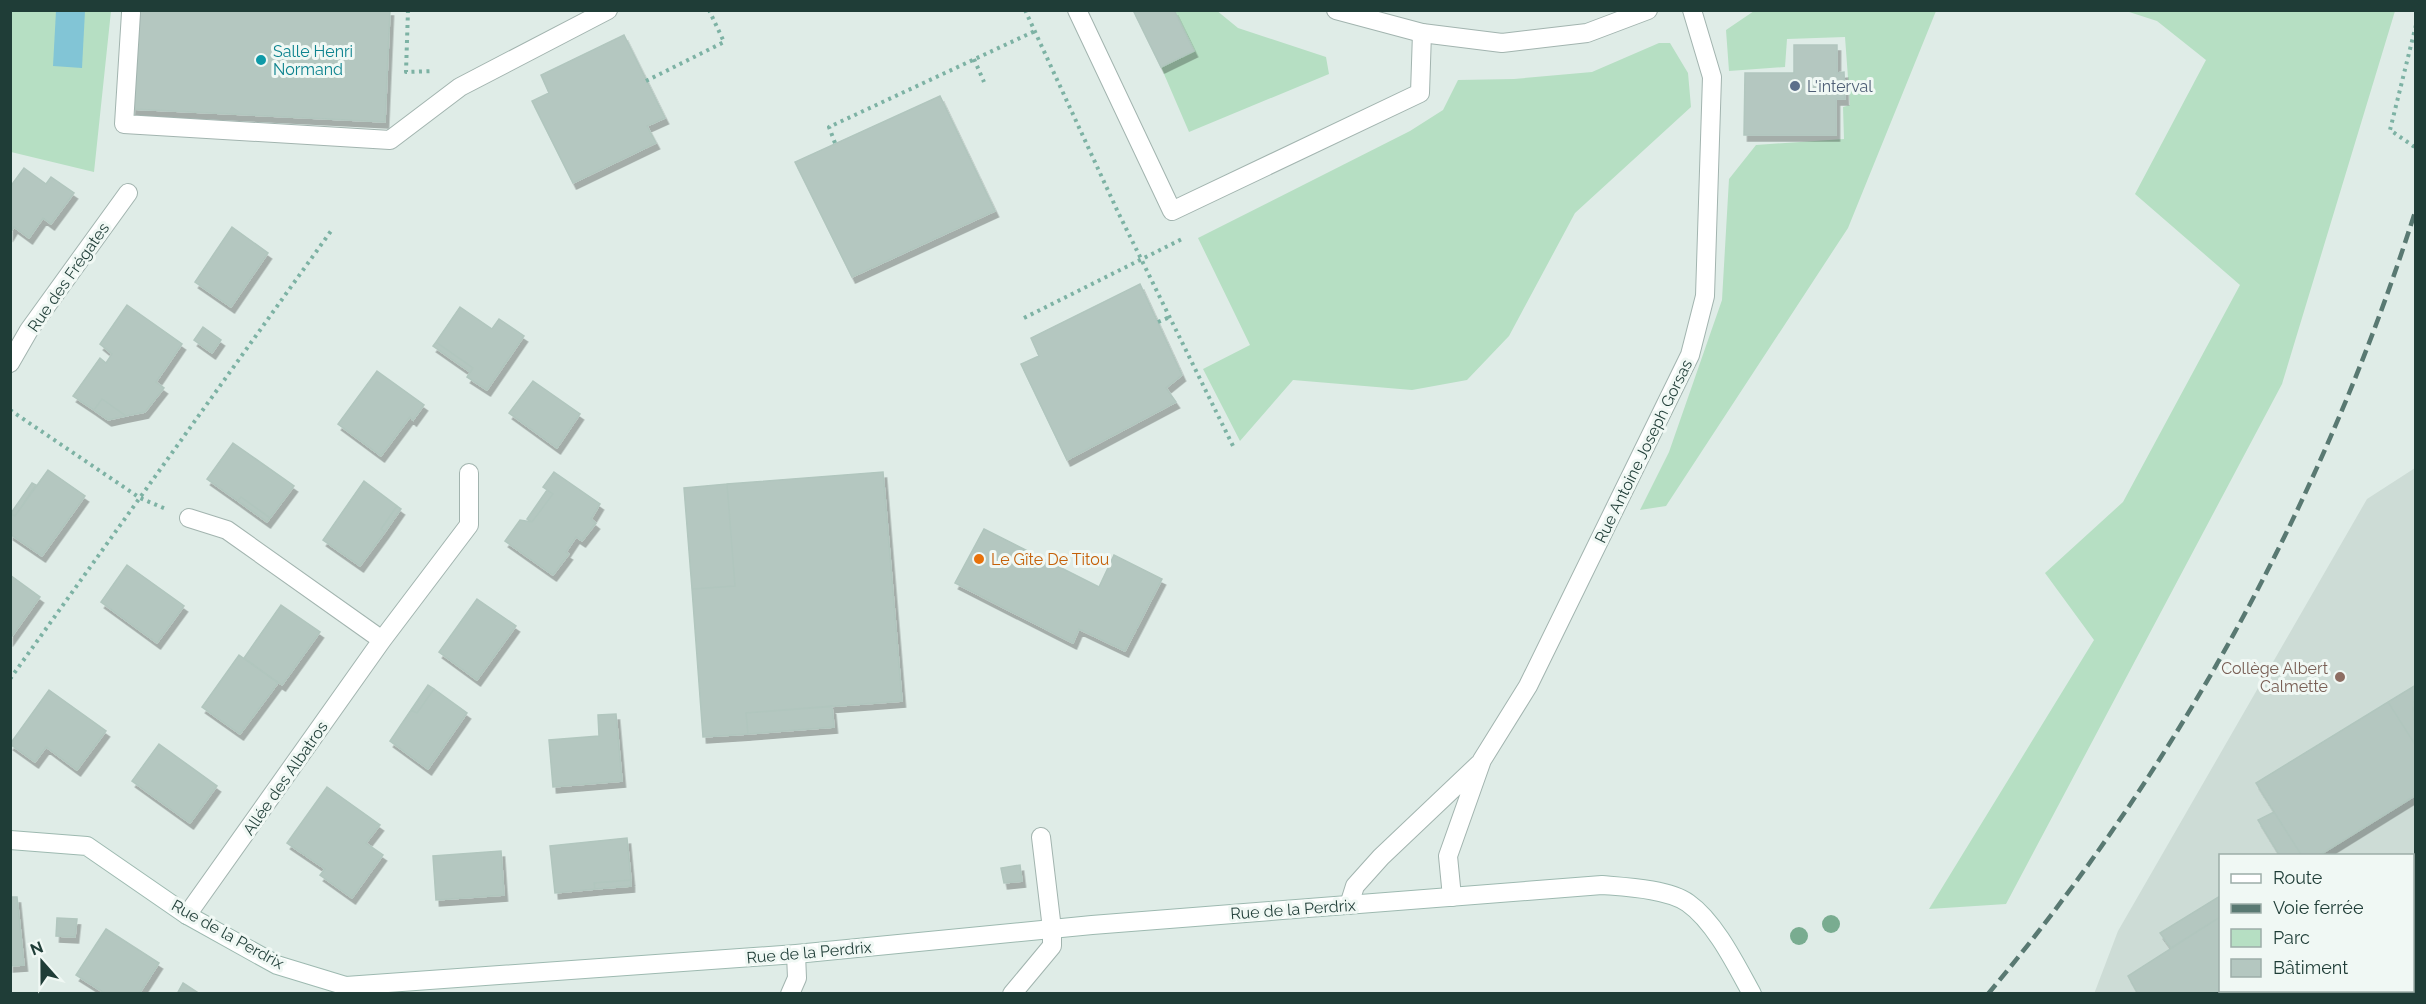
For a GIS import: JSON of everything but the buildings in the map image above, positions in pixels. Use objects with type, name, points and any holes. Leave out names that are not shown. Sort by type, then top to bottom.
[{"type":"street","points":[[131,13],[124,124],[390,140],[460,87],[608,10]]},
{"type":"street","points":[[1077,10],[1172,211],[1420,93],[1422,33]]},
{"type":"street","points":[[1336,10],[1422,33],[1502,43],[1587,33],[1648,10]]},
{"type":"street","name":"Rue Antoine Joseph Gorsas","points":[[1452,897],[1448,856],[1482,760],[1528,686],[1690,355],[1705,296],[1712,77],[1692,10]]},
{"type":"street","name":"Rue des Frégates","points":[[10,363],[29,330],[128,193]]},
{"type":"street","name":"Allée des Albatros","points":[[187,915],[382,640],[469,525],[469,473]]},
{"type":"street","points":[[189,518],[227,530],[382,640]]},
{"type":"street","name":"Rue Antoine Joseph Gorsas","points":[[1350,905],[1355,886],[1381,856],[1482,760]]},
{"type":"street","points":[[1012,993],[1052,946],[1041,837]]},
{"type":"street","name":"Rue de la Perdrix","points":[[10,840],[87,846],[187,915],[277,964],[346,986],[796,954],[1052,929],[1602,885],[1643,888],[1687,902],[1722,941],[1752,993]]},
{"type":"street","points":[[790,993],[797,978],[796,954]]},
{"type":"path","points":[[408,10],[406,72],[439,71]]},
{"type":"path","points":[[646,81],[724,42],[709,10]]},
{"type":"path","points":[[1025,10],[1141,259],[1234,448]]},
{"type":"path","points":[[2415,25],[2390,130],[2415,148]]},
{"type":"path","points":[[835,143],[829,128],[1035,31]]},
{"type":"path","points":[[974,59],[984,82]]},
{"type":"path","points":[[10,679],[330,231]]},
{"type":"path","points":[[1024,318],[1186,237]]},
{"type":"path","points":[[1158,322],[1170,317]]},
{"type":"path","points":[[10,410],[140,498],[189,518]]},
{"type":"shaded area","name":"Collège Albert Calmette","points":[[2415,468],[2415,973],[2414,854],[2219,854],[2219,992],[2377,992],[2373,994],[2094,994],[2118,931],[2367,499]]},
{"type":"green space","points":[[1216,10],[1238,28],[1326,57],[1329,74],[1189,132],[1161,67],[1194,51],[1174,11]]},
{"type":"green space","points":[[11,11],[111,11],[94,172],[11,152]]},
{"type":"green space","points":[[1754,11],[1936,11],[1848,228],[1666,506],[1640,510],[1669,452],[1722,300],[1729,179],[1756,145],[1844,139],[1843,107],[1850,105],[1845,37],[1787,39],[1785,67],[1729,71],[1726,30]]},
{"type":"green space","points":[[2126,11],[2395,11],[2282,384],[2006,904],[1929,909],[2094,640],[2045,573],[2123,502],[2240,285],[2135,194],[2206,60],[2157,21]]},
{"type":"green space","points":[[1659,43],[1670,43],[1688,73],[1691,107],[1575,213],[1509,336],[1467,380],[1412,390],[1293,380],[1240,441],[1203,369],[1250,345],[1198,238],[1410,131],[1443,110],[1458,80],[1514,79],[1592,72]]},
{"type":"water","points":[[56,11],[85,11],[82,68],[53,66]]},
{"type":"railway","points":[[1988,994],[2058,906],[2123,815],[2184,720],[2240,622],[2292,522],[2338,419],[2380,315],[2416,209]]},
{"type":"place","name":"Salle Henri Normand","points":[[261,60]]},
{"type":"place","name":"L'interval","points":[[1795,86]]},
{"type":"place","name":"Le Gîte De Titou","points":[[979,559]]},
{"type":"place","name":"Collège Albert Calmette","points":[[2340,677]]}]
